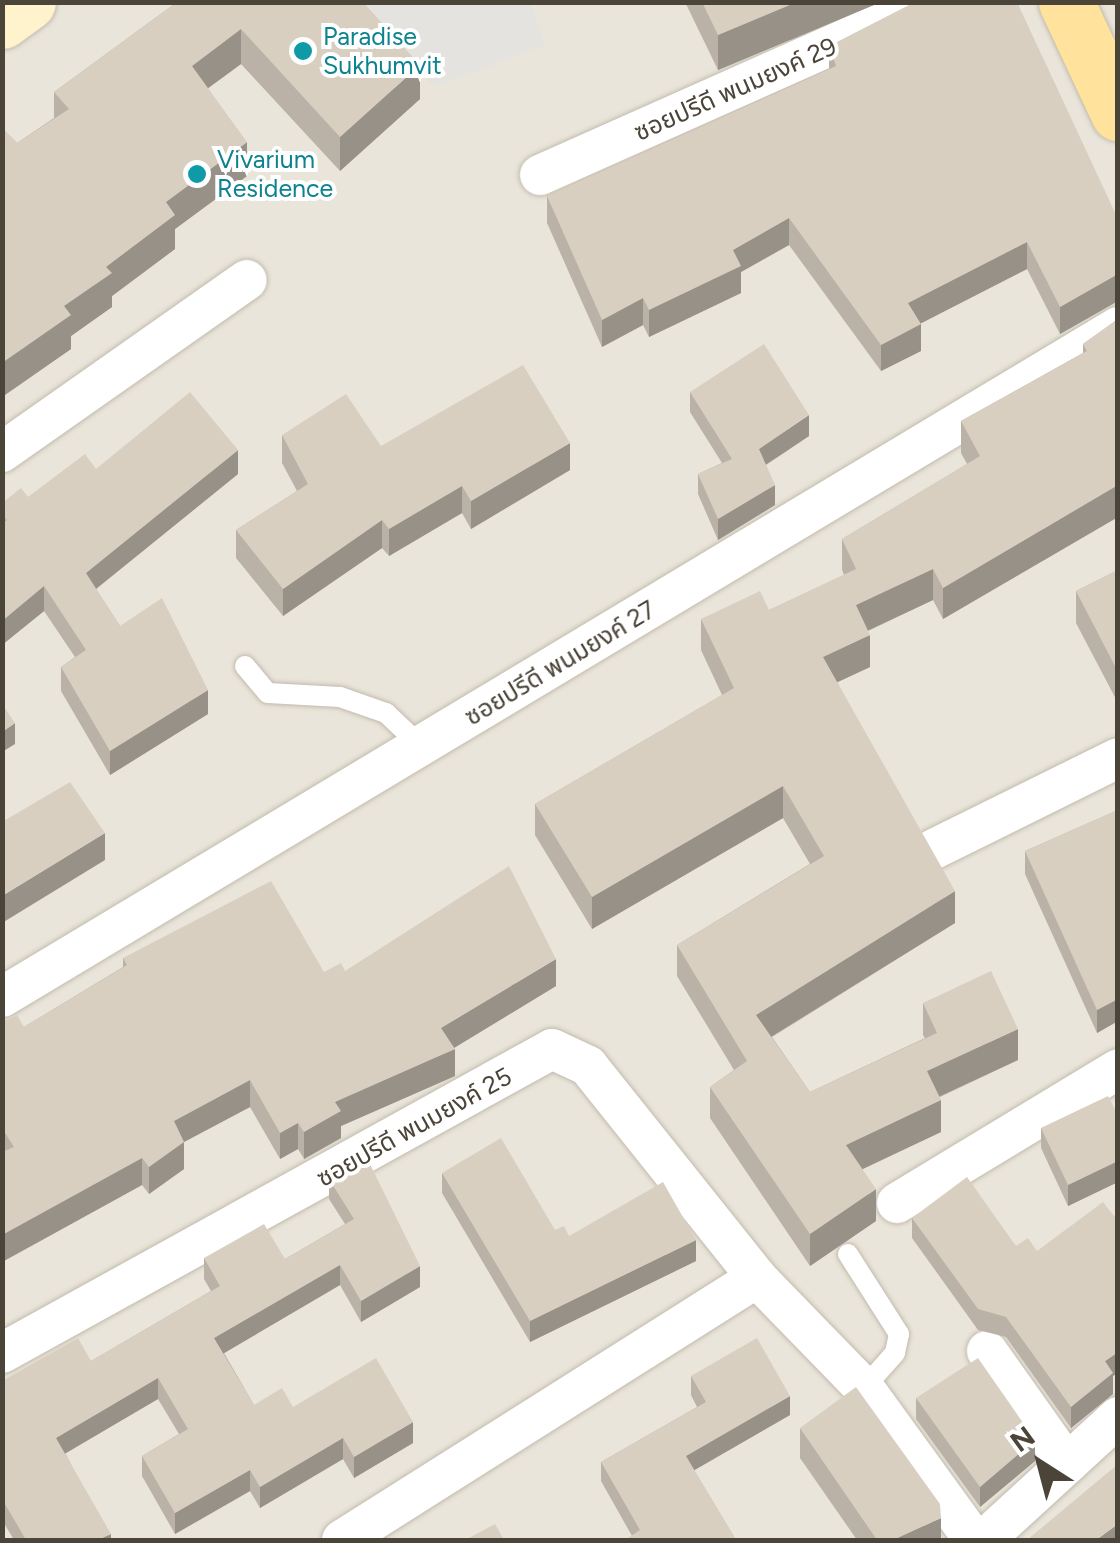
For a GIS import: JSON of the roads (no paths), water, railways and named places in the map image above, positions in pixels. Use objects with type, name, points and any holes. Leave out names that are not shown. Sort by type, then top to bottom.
[{"type":"main road","points":[[1066,2],[1110,80]]},
{"type":"street","points":[[2,21],[28,2]]},
{"type":"street","name":"ซอยปรีดี พนมยงค์ 29","points":[[540,176],[929,2]]},
{"type":"street","points":[[2,452],[247,280]]},
{"type":"street","name":"ซอยปรีดี พนมยงค์ 27","points":[[2,998],[1118,327]]},
{"type":"street","points":[[934,849],[1118,758]]},
{"type":"street","name":"ซอยปรีดี พนมยงค์ 25","points":[[2,1354],[552,1048],[588,1066],[756,1278],[864,1388],[974,1540]]},
{"type":"street","points":[[897,1203],[1118,1069]]},
{"type":"street","points":[[342,1540],[756,1278]]},
{"type":"street","points":[[987,1350],[1066,1464]]},
{"type":"street","points":[[984,1540],[1118,1417]]},
{"type":"lane","points":[[246,666],[268,693],[340,696],[386,713],[420,746]]},
{"type":"lane","points":[[848,1254],[898,1334],[895,1353],[864,1388]]},
{"type":"place","name":"Paradise Sukhumvit","points":[[303,51]]},
{"type":"place","name":"Vivarium Residence","points":[[197,174]]}]
